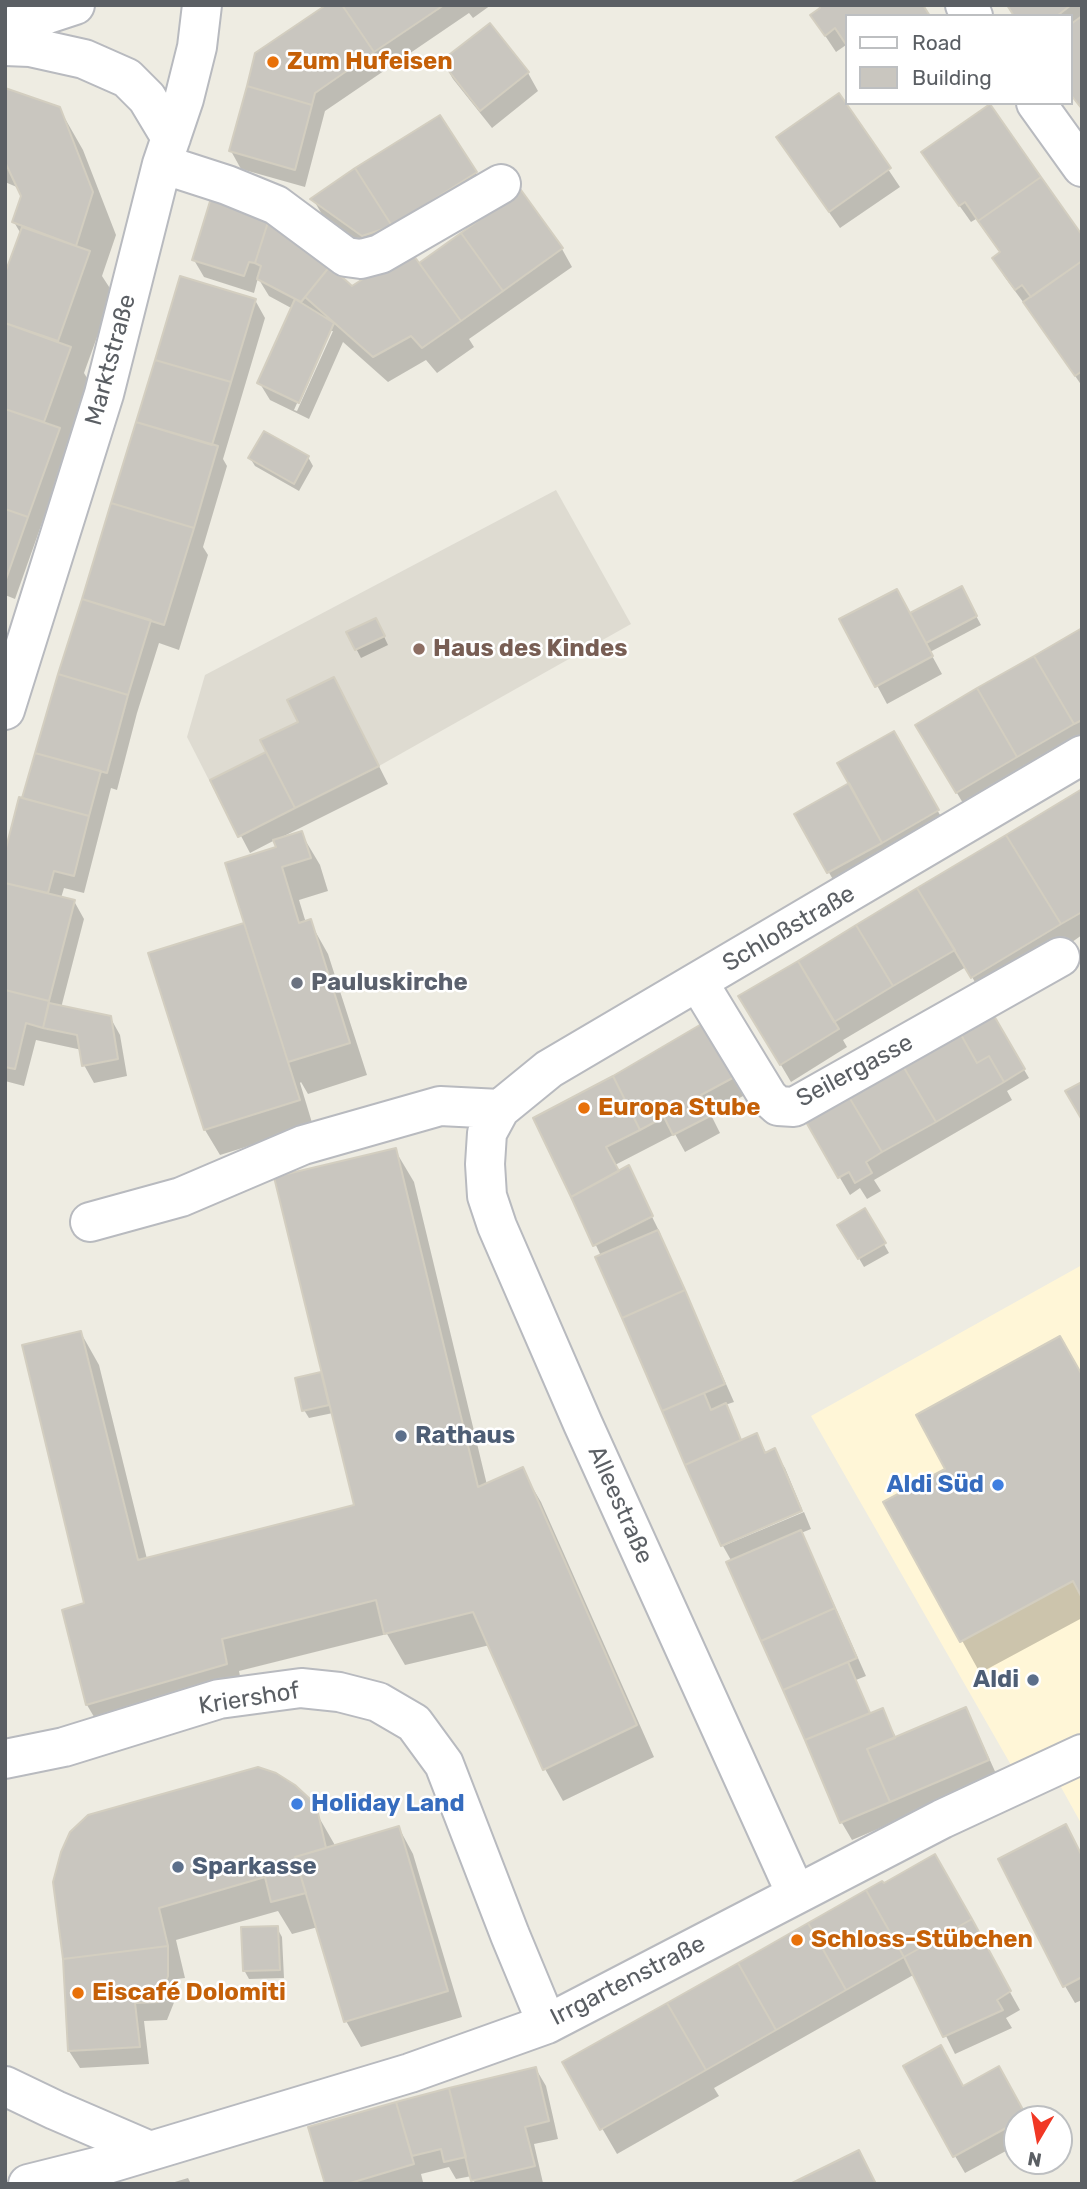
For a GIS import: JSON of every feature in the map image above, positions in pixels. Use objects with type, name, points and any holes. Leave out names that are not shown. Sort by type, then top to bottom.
[{"type":"street","points":[[5,29],[75,5]]},
{"type":"street","name":"Marktstraße","points":[[5,710],[104,394],[167,151],[184,99],[197,47],[202,5]]},
{"type":"street","points":[[5,46],[30,47],[84,60],[127,78],[147,98],[167,151],[227,185],[276,205],[346,257],[361,259],[380,254],[501,184]]},
{"type":"street","points":[[1037,105],[1082,167]]},
{"type":"street","name":"Schloßstraße","points":[[500,1109],[549,1069],[1082,755]]},
{"type":"street","name":"Seilergasse","points":[[698,982],[768,1097],[778,1106],[794,1107],[1060,957]]},
{"type":"street","points":[[90,1222],[181,1197],[303,1145],[440,1107],[500,1109]]},
{"type":"street","name":"Alleestraße","points":[[500,1109],[487,1133],[486,1196],[589,1437],[796,1894]]},
{"type":"street","name":"Kriershof","points":[[5,1759],[64,1747],[219,1699],[301,1688],[339,1692],[378,1702],[414,1723],[444,1764],[547,2024]]},
{"type":"street","name":"Irrgartenstraße","points":[[28,2184],[104,2165],[410,2073],[547,2024],[942,1819],[1082,1754]]},
{"type":"street","points":[[5,2086],[150,2151]]},
{"type":"shaded area","name":"Haus des Kindes","points":[[556,490],[631,624],[379,766],[238,837],[187,737],[205,675]]},
{"type":"shaded area","points":[[1082,1265],[1082,1825],[1041,1751],[1011,1765],[811,1416]]},
{"type":"building","points":[[326,5],[342,5],[374,52],[315,93],[312,105],[247,86],[255,53]]},
{"type":"building","points":[[342,5],[444,5],[374,52]]},
{"type":"building","points":[[819,5],[923,5],[929,14],[846,14],[846,44],[835,28],[825,36],[810,15],[820,8]]},
{"type":"building","points":[[1007,5],[1071,5],[1060,14],[1013,14]]},
{"type":"building","points":[[1082,16],[1082,109],[1073,98],[1073,23]]},
{"type":"building","points":[[490,23],[529,72],[480,111],[441,61]]},
{"type":"building","points":[[247,86],[312,105],[295,170],[229,151]]},
{"type":"building","points":[[5,88],[60,107],[93,192],[76,246],[12,222],[21,196],[5,162]]},
{"type":"building","points":[[839,93],[891,168],[829,212],[776,137]]},
{"type":"building","points":[[991,105],[1041,177],[978,221],[965,202],[959,206],[921,152]]},
{"type":"building","points":[[440,115],[477,172],[392,226],[355,168]]},
{"type":"building","points":[[355,168],[392,226],[362,236],[310,199]]},
{"type":"building","points":[[1041,177],[1082,235],[1082,261],[1031,297],[1022,285],[1015,290],[992,258],[1000,252],[978,221]]},
{"type":"building","points":[[521,190],[563,248],[503,291],[461,233]]},
{"type":"building","points":[[211,198],[270,216],[255,263],[249,262],[244,276],[192,260]]},
{"type":"building","points":[[268,222],[330,266],[301,302],[257,279],[261,266],[255,263]]},
{"type":"building","points":[[22,227],[90,251],[58,341],[5,323],[5,273]]},
{"type":"building","points":[[461,233],[503,291],[461,321],[419,263]]},
{"type":"building","points":[[409,249],[461,321],[422,348],[411,336],[373,357],[305,297],[330,266],[352,286]]},
{"type":"building","points":[[1082,261],[1082,371],[1075,376],[1023,302]]},
{"type":"building","points":[[180,276],[256,299],[231,382],[155,360]]},
{"type":"building","points":[[295,299],[334,323],[299,403],[257,383]]},
{"type":"building","points":[[5,323],[71,347],[44,422],[5,409]]},
{"type":"building","points":[[155,360],[231,382],[212,445],[136,422]]},
{"type":"building","points":[[5,409],[60,428],[28,517],[5,509]]},
{"type":"building","points":[[136,422],[218,446],[194,528],[111,503]]},
{"type":"building","points":[[264,431],[309,456],[294,484],[248,458]]},
{"type":"building","points":[[111,503],[194,528],[164,625],[82,599]]},
{"type":"building","points":[[5,509],[28,517],[5,582]]},
{"type":"building","points":[[962,586],[977,616],[926,643],[910,613]]},
{"type":"building","points":[[897,589],[933,656],[875,687],[839,619]]},
{"type":"building","points":[[82,599],[151,620],[128,695],[58,674]]},
{"type":"building","points":[[376,618],[385,636],[355,650],[346,632]]},
{"type":"building","points":[[1082,628],[1082,720],[1074,724],[1034,656]]},
{"type":"building","points":[[1034,656],[1074,724],[1017,757],[977,688]]},
{"type":"building","points":[[58,674],[128,695],[107,773],[35,753]]},
{"type":"building","points":[[334,677],[379,766],[295,808],[260,740],[298,722],[287,700]]},
{"type":"building","points":[[977,688],[1017,757],[956,793],[915,725]]},
{"type":"building","points":[[894,731],[939,810],[882,843],[837,763]]},
{"type":"building","points":[[266,752],[295,808],[238,837],[210,780]]},
{"type":"building","points":[[35,753],[101,771],[89,816],[22,798]]},
{"type":"building","points":[[849,783],[882,843],[827,873],[794,814]]},
{"type":"building","points":[[1082,789],[1082,912],[1061,924],[1006,835]]},
{"type":"building","points":[[19,797],[89,816],[74,876],[54,871],[48,893],[5,883],[5,852]]},
{"type":"building","name":"Pauluskirche","points":[[302,831],[311,858],[282,867],[299,923],[311,919],[350,1043],[288,1062],[225,863],[276,847],[273,840]]},
{"type":"building","points":[[1006,835],[1061,924],[971,978],[917,888]]},
{"type":"building","points":[[5,883],[75,900],[49,1001],[5,990]]},
{"type":"building","points":[[917,888],[955,950],[893,986],[856,925]]},
{"type":"building","points":[[244,923],[300,1100],[204,1130],[148,953]]},
{"type":"building","points":[[856,925],[893,986],[834,1022],[798,961]]},
{"type":"building","points":[[798,961],[839,1029],[780,1065],[738,996]]},
{"type":"building","points":[[5,990],[49,1001],[43,1028],[26,1023],[15,1069],[5,1067]]},
{"type":"building","points":[[49,1003],[111,1016],[118,1059],[82,1066],[77,1035],[43,1028]]},
{"type":"building","points":[[993,1014],[1025,1069],[1004,1082],[989,1056],[977,1063],[960,1033]]},
{"type":"building","points":[[710,1019],[740,1074],[701,1095],[712,1115],[673,1135],[664,1117],[640,1130],[613,1076]]},
{"type":"building","points":[[960,1033],[977,1063],[989,1056],[1004,1082],[936,1122],[903,1066]]},
{"type":"building","points":[[903,1066],[936,1122],[882,1152],[849,1097]]},
{"type":"building","points":[[613,1076],[640,1130],[606,1147],[619,1171],[571,1197],[533,1118]]},
{"type":"building","points":[[1082,1082],[1082,1120],[1065,1091]]},
{"type":"building","points":[[849,1097],[882,1152],[866,1162],[872,1173],[855,1183],[849,1172],[838,1178],[806,1122]]},
{"type":"building","name":"Rathaus","points":[[396,1148],[478,1487],[523,1467],[637,1725],[543,1770],[473,1612],[384,1634],[376,1600],[222,1639],[227,1664],[86,1705],[62,1610],[84,1603],[22,1345],[81,1331],[138,1560],[354,1505],[274,1177]]},
{"type":"building","points":[[629,1165],[653,1216],[593,1246],[571,1197]]},
{"type":"building","points":[[865,1208],[886,1243],[858,1259],[837,1225]]},
{"type":"building","points":[[658,1230],[685,1290],[622,1318],[595,1257]]},
{"type":"building","points":[[685,1290],[725,1384],[662,1411],[622,1318]]},
{"type":"building","name":"Aldi Süd","points":[[1060,1336],[1082,1375],[1082,1598],[1073,1581],[960,1642],[883,1502],[945,1469],[916,1415]]},
{"type":"building","points":[[321,1372],[329,1405],[302,1411],[295,1378]]},
{"type":"building","points":[[704,1393],[711,1410],[726,1403],[741,1440],[685,1465],[662,1411]]},
{"type":"building","points":[[757,1433],[765,1453],[775,1448],[802,1511],[721,1546],[685,1465]]},
{"type":"building","points":[[801,1530],[835,1608],[761,1641],[726,1562]]},
{"type":"building","points":[[835,1608],[857,1658],[783,1690],[761,1641]]},
{"type":"building","points":[[848,1662],[870,1713],[805,1740],[783,1690]]},
{"type":"building","points":[[966,1707],[989,1760],[890,1802],[867,1749]]},
{"type":"building","points":[[883,1708],[895,1738],[867,1749],[890,1802],[840,1823],[805,1740]]},
{"type":"building","name":"Sparkasse","points":[[258,1767],[276,1773],[295,1785],[310,1799],[318,1813],[326,1848],[295,1857],[306,1893],[271,1902],[265,1877],[159,1908],[168,1946],[63,1959],[53,1882],[70,1832],[88,1815]]},
{"type":"building","points":[[1066,1824],[1082,1856],[1082,1977],[1063,1987],[998,1859]]},
{"type":"building","points":[[399,1826],[448,1991],[344,2022],[295,1857]]},
{"type":"building","points":[[935,1854],[972,1919],[904,1957],[866,1890],[882,1881],[884,1883]]},
{"type":"building","points":[[866,1890],[904,1957],[846,1990],[808,1923]]},
{"type":"building","points":[[972,1919],[1011,1991],[997,2000],[1003,2010],[943,2037],[904,1957]]},
{"type":"building","points":[[808,1923],[846,1990],[776,2030],[738,1963]]},
{"type":"building","points":[[278,1926],[280,1970],[243,1971],[241,1927]]},
{"type":"building","points":[[168,1946],[168,1976],[158,2002],[135,2003],[140,2047],[68,2051],[63,1959]]},
{"type":"building","points":[[738,1963],[776,2030],[706,2070],[667,2003]]},
{"type":"building","points":[[667,2003],[706,2070],[600,2130],[562,2062]]},
{"type":"building","points":[[941,2045],[963,2086],[999,2066],[1020,2105],[1003,2105],[1003,2130],[953,2157],[903,2066]]},
{"type":"building","points":[[536,2067],[549,2121],[525,2127],[535,2166],[471,2181],[449,2088]]},
{"type":"building","points":[[449,2088],[466,2157],[444,2162],[441,2149],[412,2156],[396,2102]]},
{"type":"building","points":[[396,2102],[414,2164],[347,2184],[325,2184],[308,2127]]},
{"type":"building","points":[[859,2150],[876,2184],[790,2184]]},
{"type":"place","name":"Zum Hufeisen","points":[[273,62]]},
{"type":"place","name":"Haus des Kindes","points":[[419,649]]},
{"type":"place","name":"Pauluskirche","points":[[297,983]]},
{"type":"place","name":"Europa Stube","points":[[584,1108]]},
{"type":"place","name":"Rathaus","points":[[401,1436]]},
{"type":"place","name":"Aldi Süd","points":[[998,1485]]},
{"type":"place","name":"Aldi","points":[[1033,1680]]},
{"type":"place","name":"Holiday Land","points":[[297,1804]]},
{"type":"place","name":"Sparkasse","points":[[178,1867]]},
{"type":"place","name":"Schloss-Stübchen","points":[[797,1940]]},
{"type":"place","name":"Eiscafé Dolomiti","points":[[78,1993]]}]
